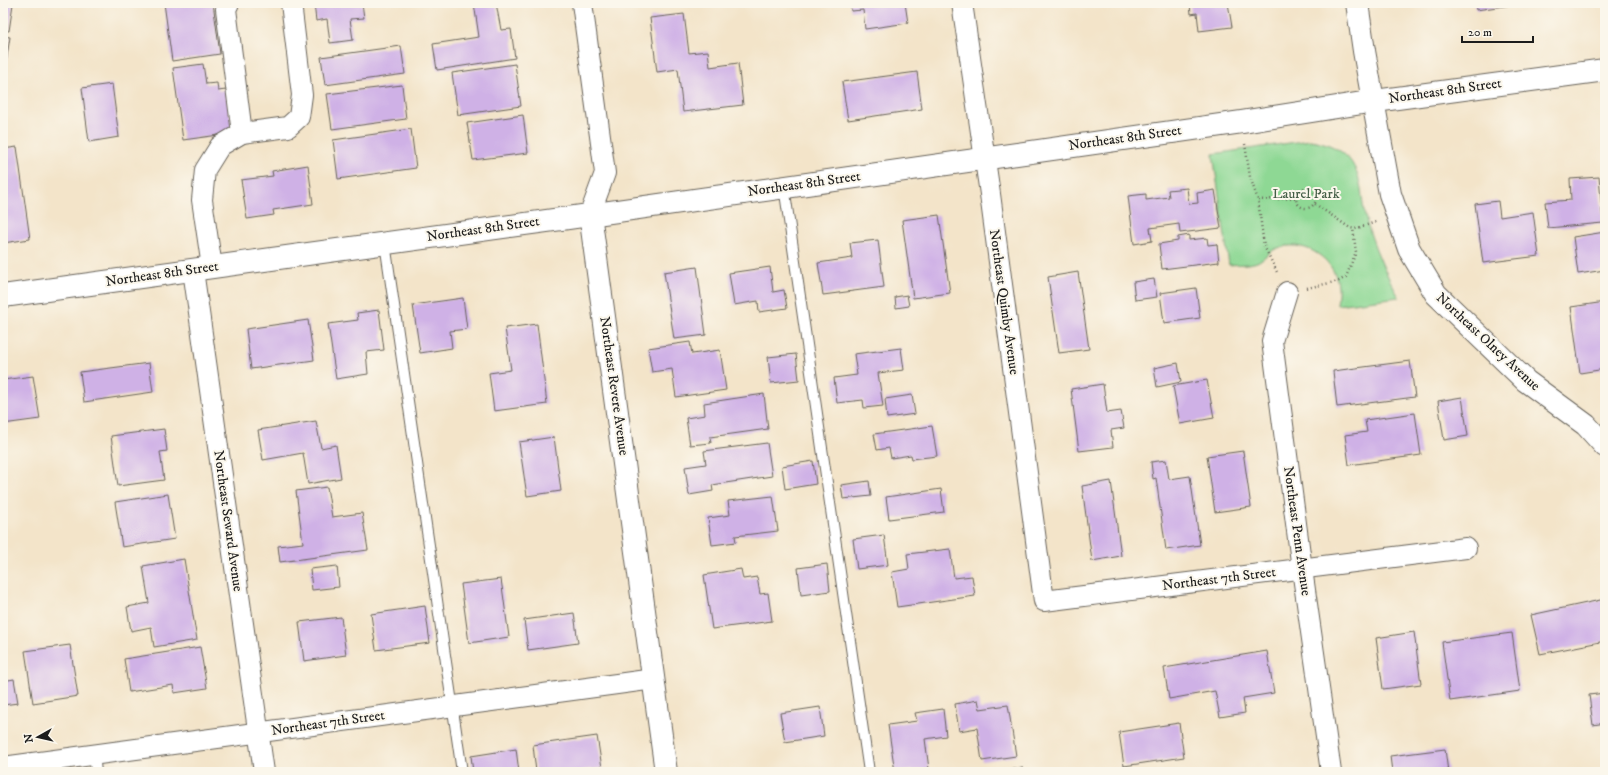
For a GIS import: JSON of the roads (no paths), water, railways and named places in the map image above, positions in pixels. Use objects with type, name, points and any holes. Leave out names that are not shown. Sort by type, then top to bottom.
[{"type":"main road","points":[[1358,3],[1364,51],[1374,101]]},
{"type":"main road","name":"Northeast 8th Street","points":[[3,296],[1242,122],[1374,101],[1605,70]]},
{"type":"main road","name":"Northeast Olney Avenue","points":[[1374,101],[1390,194],[1409,249],[1436,294],[1526,381],[1586,425],[1605,446]]},
{"type":"main road","name":"Northeast Revere Avenue","points":[[590,214],[666,772]]},
{"type":"street","points":[[229,3],[226,9],[242,134]]},
{"type":"street","name":"Northeast Seward Avenue","points":[[264,772],[202,268],[202,200],[205,170],[220,146],[242,134],[288,127],[298,117],[302,95],[291,3]]},
{"type":"street","name":"Northeast Revere Avenue","points":[[582,3],[605,173],[590,214]]},
{"type":"street","name":"Northeast Quimby Avenue","points":[[962,3],[985,158],[1044,601]]},
{"type":"street","name":"Northeast Penn Avenue","points":[[1287,292],[1272,341],[1331,772]]},
{"type":"street","name":"Northeast 7th Street","points":[[1044,601],[1466,548]]},
{"type":"street","name":"Northeast 7th Street","points":[[3,767],[95,763],[259,732],[654,679]]},
{"type":"lane","points":[[784,186],[869,772]]},
{"type":"lane","points":[[385,243],[462,772]]},
{"type":"park label","name":"Laurel Park","points":[[1306,194]]}]
